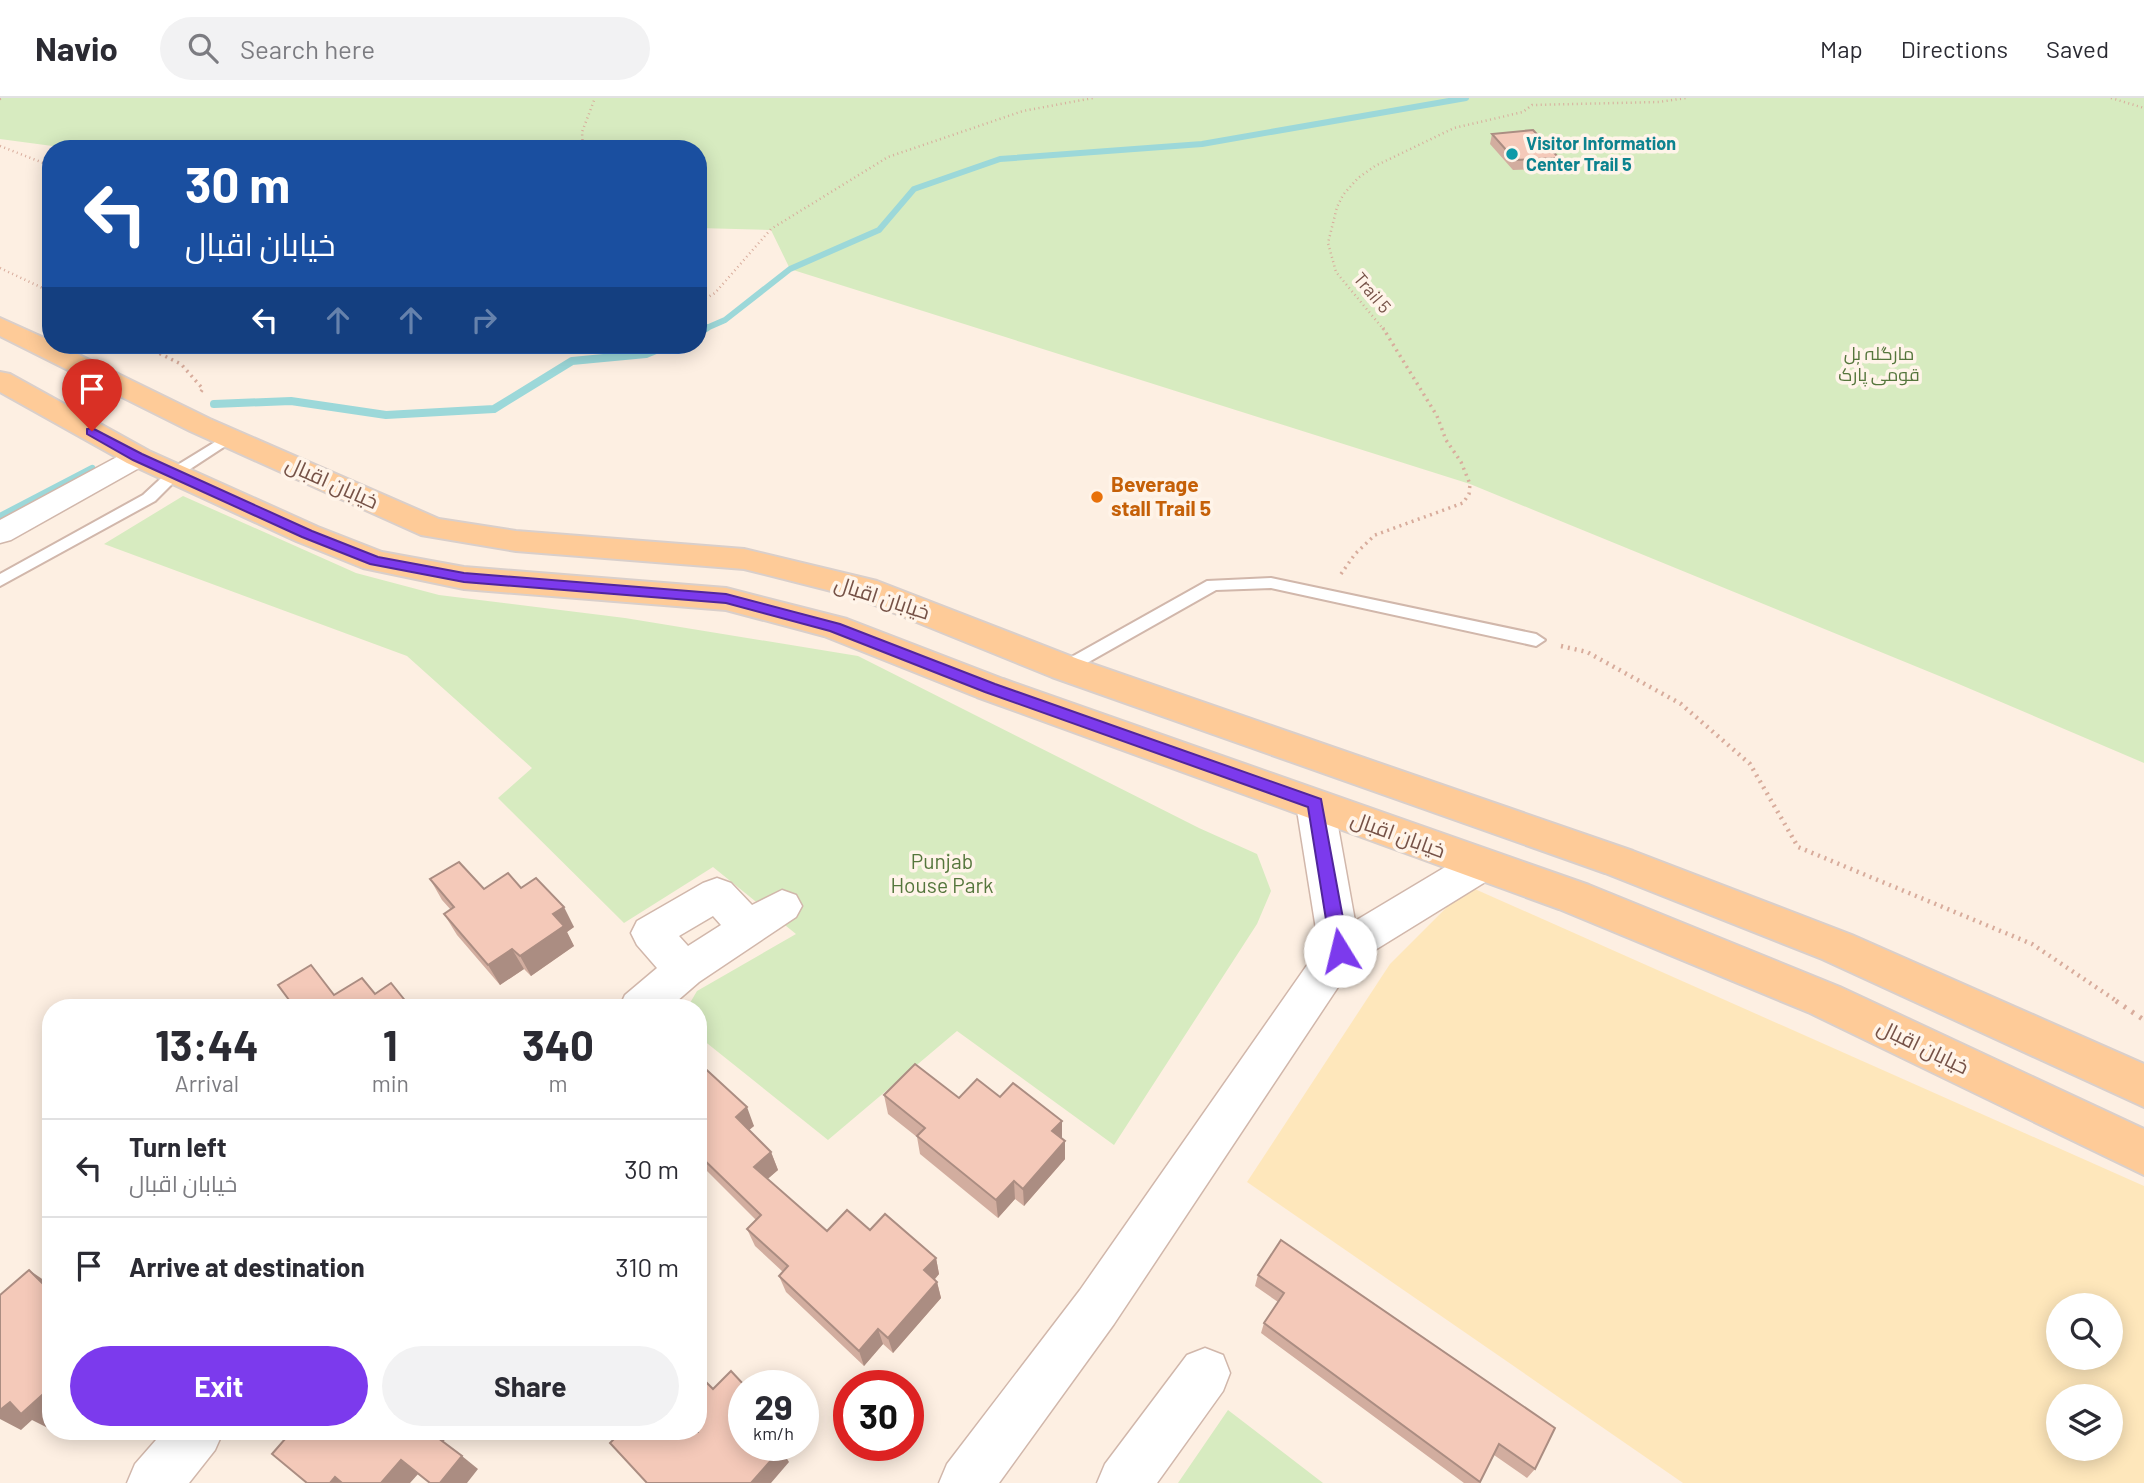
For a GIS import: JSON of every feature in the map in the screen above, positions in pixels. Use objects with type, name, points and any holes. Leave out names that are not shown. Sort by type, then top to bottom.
[{"type":"main road","name":"خیابان اقبال","points":[[0,326],[42,347]]},
{"type":"main road","name":"خیابان اقبال","points":[[56,354],[181,416],[432,528],[516,541],[744,559],[865,589],[1065,668],[1619,862],[1838,947],[2144,1086]]},
{"type":"main road","name":"خیابان اقبال","points":[[0,380],[138,457],[176,472],[307,534],[375,561],[464,578],[726,599],[835,627],[990,688],[1574,897],[1825,1000],[2144,1153]]},
{"type":"main road","points":[[1315,804],[1332,763]]},
{"type":"street","points":[[0,533],[138,457]]},
{"type":"street","points":[[1315,804],[1340,951]]},
{"type":"street","points":[[966,1483],[1097,1307],[1340,951],[1481,864]]},
{"type":"street","points":[[650,999],[684,970],[782,906]]},
{"type":"street","points":[[1124,1483],[1205,1373]]},
{"type":"street","points":[[154,1483],[190,1440]]},
{"type":"lane","points":[[0,581],[149,498],[176,472],[229,438]]},
{"type":"lane","points":[[1065,668],[1213,585],[1271,583],[1536,640]]},
{"type":"path","points":[[582,140],[582,132],[595,98]]},
{"type":"path","points":[[707,298],[716,293],[771,229],[888,157],[1023,111],[1093,98]]},
{"type":"path","name":"Trail 5","points":[[1327,595],[1355,554],[1375,535],[1463,503],[1469,494],[1470,484],[1437,416],[1377,319],[1336,272],[1328,243],[1336,207],[1343,195],[1358,178],[1387,159],[1454,128],[1523,112],[1532,106],[1659,102],[1686,98]]},
{"type":"path","points":[[2111,98],[2144,108]]},
{"type":"path","points":[[0,146],[42,162]]},
{"type":"path","points":[[0,268],[42,288]]},
{"type":"path","points":[[160,354],[181,364],[203,389],[181,416]]},
{"type":"path","points":[[1536,640],[1587,652],[1681,704],[1751,764],[1798,847],[2032,944],[2144,1020]]},
{"type":"green space","name":"مارگلہ ہل قومی پارک","points":[[0,98],[2144,98],[2144,763],[1954,682],[1470,484],[790,269],[771,230],[707,228],[707,140],[42,140],[42,145],[0,139]]},
{"type":"green space","name":"Punjab House Park","points":[[183,496],[356,573],[439,595],[625,618],[858,656],[1199,828],[1257,854],[1271,891],[1257,924],[1114,1145],[957,1031],[828,1140],[707,1043],[707,999],[692,999],[697,991],[796,934],[713,867],[624,923],[498,798],[532,768],[407,656],[104,544]]},
{"type":"green space","points":[[1228,1410],[1323,1483],[1178,1483]]},
{"type":"sand","points":[[1468,886],[2144,1186],[2144,1483],[1683,1483],[1247,1182],[1390,964]]},
{"type":"building","points":[[1533,130],[1559,158],[1515,160],[1492,134]]},
{"type":"building","points":[[459,862],[484,889],[508,873],[521,888],[536,878],[564,907],[553,914],[564,926],[520,956],[512,949],[488,965],[444,914],[454,907],[430,879]]},
{"type":"building","points":[[311,965],[334,995],[362,978],[375,994],[391,983],[404,999],[288,999],[278,985]]},
{"type":"building","points":[[915,1064],[959,1098],[977,1079],[1000,1097],[1013,1083],[1062,1121],[1052,1131],[1065,1141],[1023,1189],[1014,1181],[996,1200],[917,1136],[925,1128],[884,1095]]},
{"type":"building","points":[[707,1070],[747,1107],[736,1117],[771,1152],[754,1167],[827,1231],[847,1210],[870,1230],[885,1214],[936,1258],[924,1270],[937,1282],[888,1338],[878,1329],[859,1351],[779,1276],[788,1266],[747,1229],[761,1215],[707,1163]]},
{"type":"building","points":[[1281,1240],[1555,1428],[1535,1469],[1499,1444],[1480,1482],[1264,1323],[1284,1293],[1258,1275]]},
{"type":"building","points":[[29,1270],[42,1283],[42,1395],[21,1414],[10,1402],[0,1410],[0,1295]]},
{"type":"building","points":[[728,1374],[728,1461],[770,1461],[751,1483],[647,1483],[610,1443],[613,1440],[707,1440],[707,1383],[713,1389]]},
{"type":"building","points":[[284,1440],[441,1440],[462,1456],[440,1483],[430,1483],[401,1460],[381,1483],[342,1483],[335,1477],[330,1483],[307,1483],[272,1454]]},
{"type":"waterway","points":[[707,328],[725,320],[790,269],[879,230],[914,189],[1000,159],[1202,144],[1466,98]]},
{"type":"waterway","points":[[214,404],[291,401],[386,415],[494,409],[572,361],[646,354]]},
{"type":"waterway","points":[[0,517],[92,469]]},
{"type":"place","name":"Visitor Information Center Trail 5","points":[[1512,154]]},
{"type":"place","name":"Beverage stall Trail 5","points":[[1097,497]]},
{"type":"route","points":[[92,431],[138,457],[176,472],[307,534],[375,561],[464,578],[726,599],[835,627],[990,688],[1315,804],[1340,951]]}]
